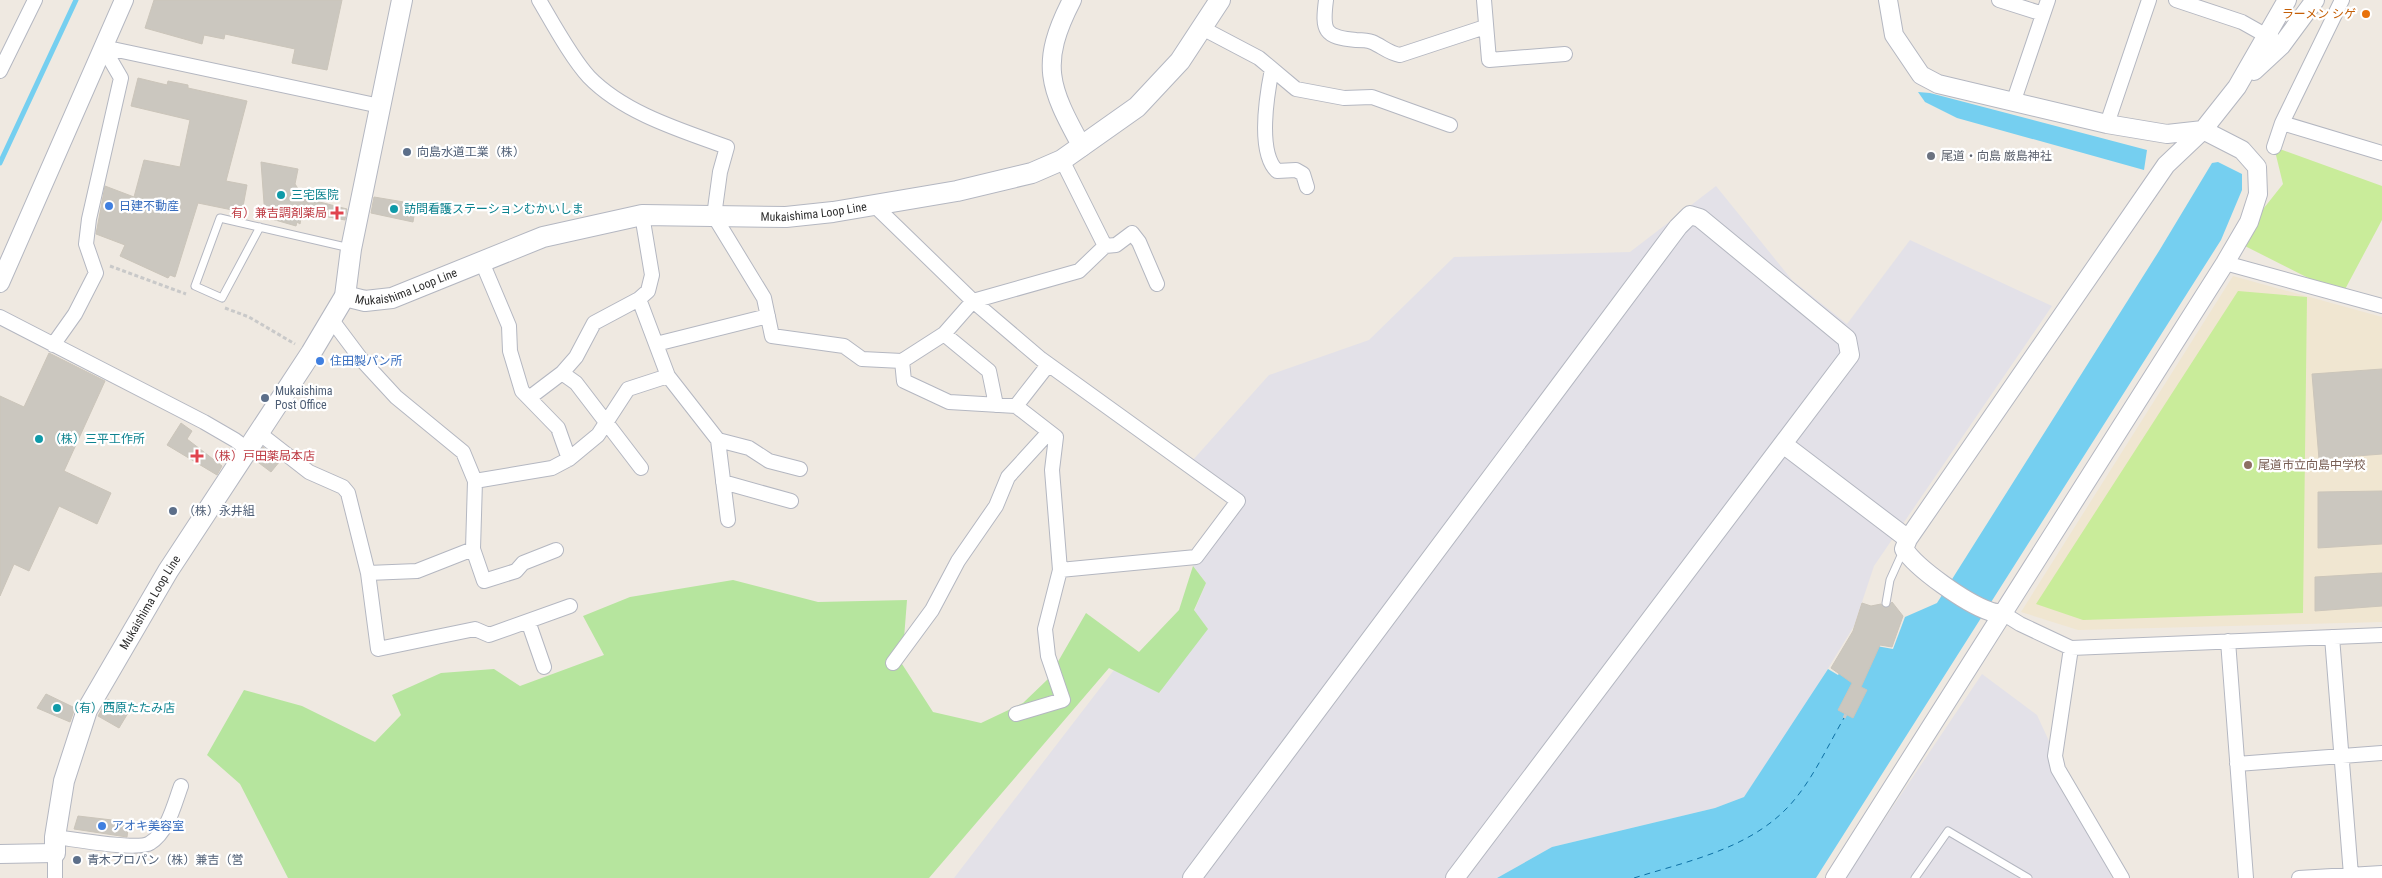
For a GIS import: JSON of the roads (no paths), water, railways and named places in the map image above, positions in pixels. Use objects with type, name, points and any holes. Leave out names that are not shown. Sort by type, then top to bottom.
[{"type":"main road","name":"Mukaishima Loop Line","points":[[55,845],[64,781],[87,710],[168,571],[345,296],[351,248],[402,0]]},
{"type":"main road","name":"Mukaishima Loop Line","points":[[345,296],[365,301],[392,298],[543,237],[642,215],[786,217],[1012,180],[1062,160],[1137,107],[1180,60],[1220,0]]},
{"type":"street","points":[[0,71],[35,0]]},
{"type":"street","points":[[0,283],[124,0]]},
{"type":"street","points":[[539,0],[588,76],[609,95],[686,132],[727,147],[720,172],[714,216],[764,298],[772,336],[844,346],[862,359],[902,361],[944,334],[973,301],[1079,271],[1105,246],[1116,244],[1132,233],[1139,242],[1157,284]]},
{"type":"street","points":[[1072,0],[1060,24],[1051,57],[1053,82],[1060,107],[1082,147]]},
{"type":"street","points":[[1326,0],[1323,23],[1326,31],[1338,38],[1371,41],[1390,53],[1400,55],[1485,27]]},
{"type":"street","points":[[1484,0],[1489,60],[1565,54]]},
{"type":"street","points":[[1835,878],[1997,613],[2225,263],[2249,222],[2258,194],[2258,167],[2242,150],[2203,130],[2167,134],[2107,124],[2013,104],[1938,84],[1921,75],[1894,35],[1888,0]]},
{"type":"street","points":[[2000,0],[2043,14]]},
{"type":"street","points":[[2013,104],[2048,0]]},
{"type":"street","points":[[2107,124],[2149,0]]},
{"type":"street","points":[[2176,0],[2242,22],[2274,40]]},
{"type":"street","points":[[2274,40],[2287,0]]},
{"type":"street","points":[[1906,544],[2166,164],[2203,130],[2274,40],[2316,0]]},
{"type":"street","points":[[2274,147],[2282,123],[2342,0]]},
{"type":"street","points":[[1202,28],[1259,58],[1296,89],[1344,98],[1372,97],[1450,125]]},
{"type":"street","points":[[103,47],[380,106]]},
{"type":"street","points":[[53,345],[75,314],[96,273],[86,244],[89,219],[121,78],[103,47]]},
{"type":"street","points":[[1272,69],[1267,96],[1266,136],[1271,166],[1277,171],[1296,170],[1303,174],[1307,188]]},
{"type":"street","points":[[2282,123],[2382,153]]},
{"type":"street","points":[[1062,160],[1105,246]]},
{"type":"street","points":[[872,204],[973,301],[1048,365],[1238,501],[1196,557],[1060,570]]},
{"type":"street","points":[[529,398],[562,373],[576,357],[594,323],[639,299],[648,291],[652,275],[642,215]]},
{"type":"street","points":[[1192,878],[1678,227],[1690,215],[1700,218],[1847,339],[1850,355],[1455,878]]},
{"type":"street","points":[[482,262],[509,326],[510,351],[522,391],[558,428],[568,459]]},
{"type":"street","points":[[2225,263],[2382,306]]},
{"type":"street","points":[[639,299],[668,376],[718,440],[728,520]]},
{"type":"street","points":[[656,344],[768,316]]},
{"type":"street","points":[[0,317],[204,422],[235,440],[253,441],[309,472],[343,487],[348,492],[368,573],[378,649],[475,629],[489,634],[570,606]]},
{"type":"street","points":[[331,319],[361,359],[396,397],[463,452],[475,481],[473,549],[484,581],[516,571],[522,562],[556,550]]},
{"type":"street","points":[[944,334],[989,371],[996,405]]},
{"type":"street","points":[[902,361],[904,381],[949,402],[1016,406],[1056,437],[1052,470],[1060,570],[1045,629],[1048,656],[1063,700],[1016,714]]},
{"type":"street","points":[[1016,406],[1048,365]]},
{"type":"street","points":[[562,373],[576,383],[641,468]]},
{"type":"street","points":[[475,481],[552,468],[568,459],[598,435],[628,389],[668,376]]},
{"type":"street","points":[[892,663],[932,610],[958,561],[996,506],[1008,477],[1048,432]]},
{"type":"street","points":[[718,440],[749,448],[769,461],[800,469]]},
{"type":"street","points":[[1783,444],[1906,544],[1918,566],[1944,585],[1997,613],[2071,648],[2382,635]]},
{"type":"street","points":[[723,482],[791,501]]},
{"type":"street","points":[[368,573],[417,571],[473,549]]},
{"type":"street","points":[[528,621],[544,667]]},
{"type":"street","points":[[2332,637],[2351,875]]},
{"type":"street","points":[[2228,641],[2246,878]]},
{"type":"street","points":[[2071,648],[2055,756],[2058,769],[2122,878]]},
{"type":"street","points":[[2237,764],[2342,754],[2382,753]]},
{"type":"street","points":[[0,854],[55,845],[132,846],[150,844],[167,824],[181,786]]},
{"type":"street","points":[[55,845],[55,878]]},
{"type":"street","points":[[2299,878],[2382,873]]},
{"type":"lane","points":[[260,227],[222,298],[195,286],[220,218],[260,227],[351,248]]},
{"type":"lane","points":[[1886,603],[1890,580],[1906,544]]},
{"type":"lane","points":[[1915,878],[1948,831],[2028,878]]},
{"type":"water","points":[[1918,92],[1930,93],[2147,150],[2144,170],[1957,118],[1925,102]]},
{"type":"water","points":[[2218,162],[2242,174],[2242,190],[2221,240],[1816,878],[1497,878],[1552,847],[1715,808],[1744,797],[1828,669],[1838,675],[1860,643],[1893,649],[1905,617],[1937,603],[2159,251],[2212,163]]},
{"type":"waterway","points":[[0,163],[76,0]]},
{"type":"place","name":"ラーメン シゲ","points":[[2366,14]]},
{"type":"place","name":"向島水道工業（株）","points":[[407,152]]},
{"type":"place","name":"尾道・向島 厳島神社","points":[[1931,156]]},
{"type":"place","name":"三宅医院","points":[[281,195]]},
{"type":"place","name":"日建不動産","points":[[109,206]]},
{"type":"place","name":"訪問看護ステーションむかいしま","points":[[394,209]]},
{"type":"place","name":"有）兼吉調剤薬局","points":[[337,213]]},
{"type":"place","name":"住田製パン所","points":[[320,361]]},
{"type":"place","name":"Mukaishima Post Office","points":[[265,398]]},
{"type":"place","name":"（株）三平工作所","points":[[39,439]]},
{"type":"place","name":"（株）戸田薬局本店","points":[[197,456]]},
{"type":"place","name":"尾道市立向島中学校","points":[[2248,465]]},
{"type":"place","name":"（株）永井組","points":[[173,511]]},
{"type":"place","name":"（有）西原たたみ店","points":[[57,708]]},
{"type":"place","name":"アオキ美容室","points":[[102,826]]},
{"type":"place","name":"青木プロパン（株）兼吉（営","points":[[77,860]]}]
